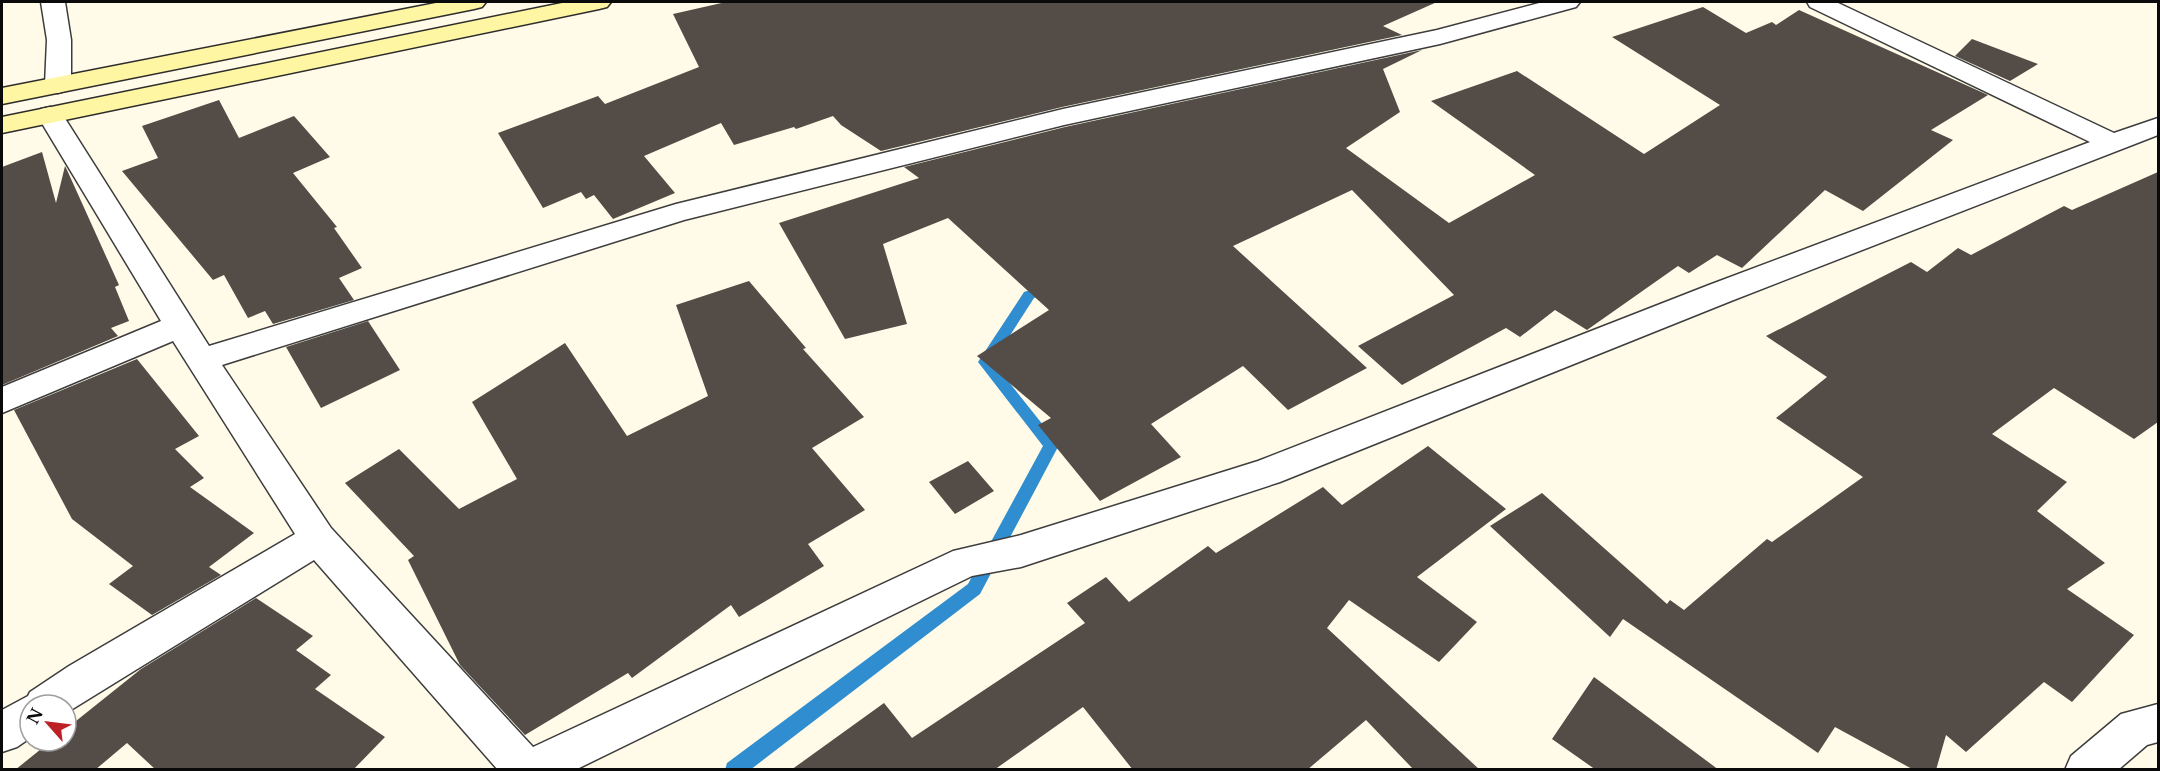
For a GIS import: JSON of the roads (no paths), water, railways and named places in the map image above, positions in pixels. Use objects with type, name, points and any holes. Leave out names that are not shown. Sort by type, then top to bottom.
[{"type":"main road","points":[[2,125],[54,100],[474,2]]},
{"type":"main road","points":[[2,96],[54,100],[599,2]]},
{"type":"street","points":[[53,2],[59,40],[54,100],[201,360],[318,539],[528,770],[966,562],[1021,551],[1268,472],[1720,293],[2158,126]]},
{"type":"street","points":[[201,360],[676,213],[1063,117],[1440,37],[1568,2]]},
{"type":"street","points":[[1818,2],[2112,142]]},
{"type":"street","points":[[2,401],[180,325]]},
{"type":"street","points":[[62,693],[318,539]]},
{"type":"street","points":[[2,733],[18,722]]},
{"type":"street","points":[[2085,770],[2136,728],[2158,723]]},
{"type":"waterway","points":[[734,770],[974,589],[1051,445],[985,362],[1029,295],[1050,288]]}]
